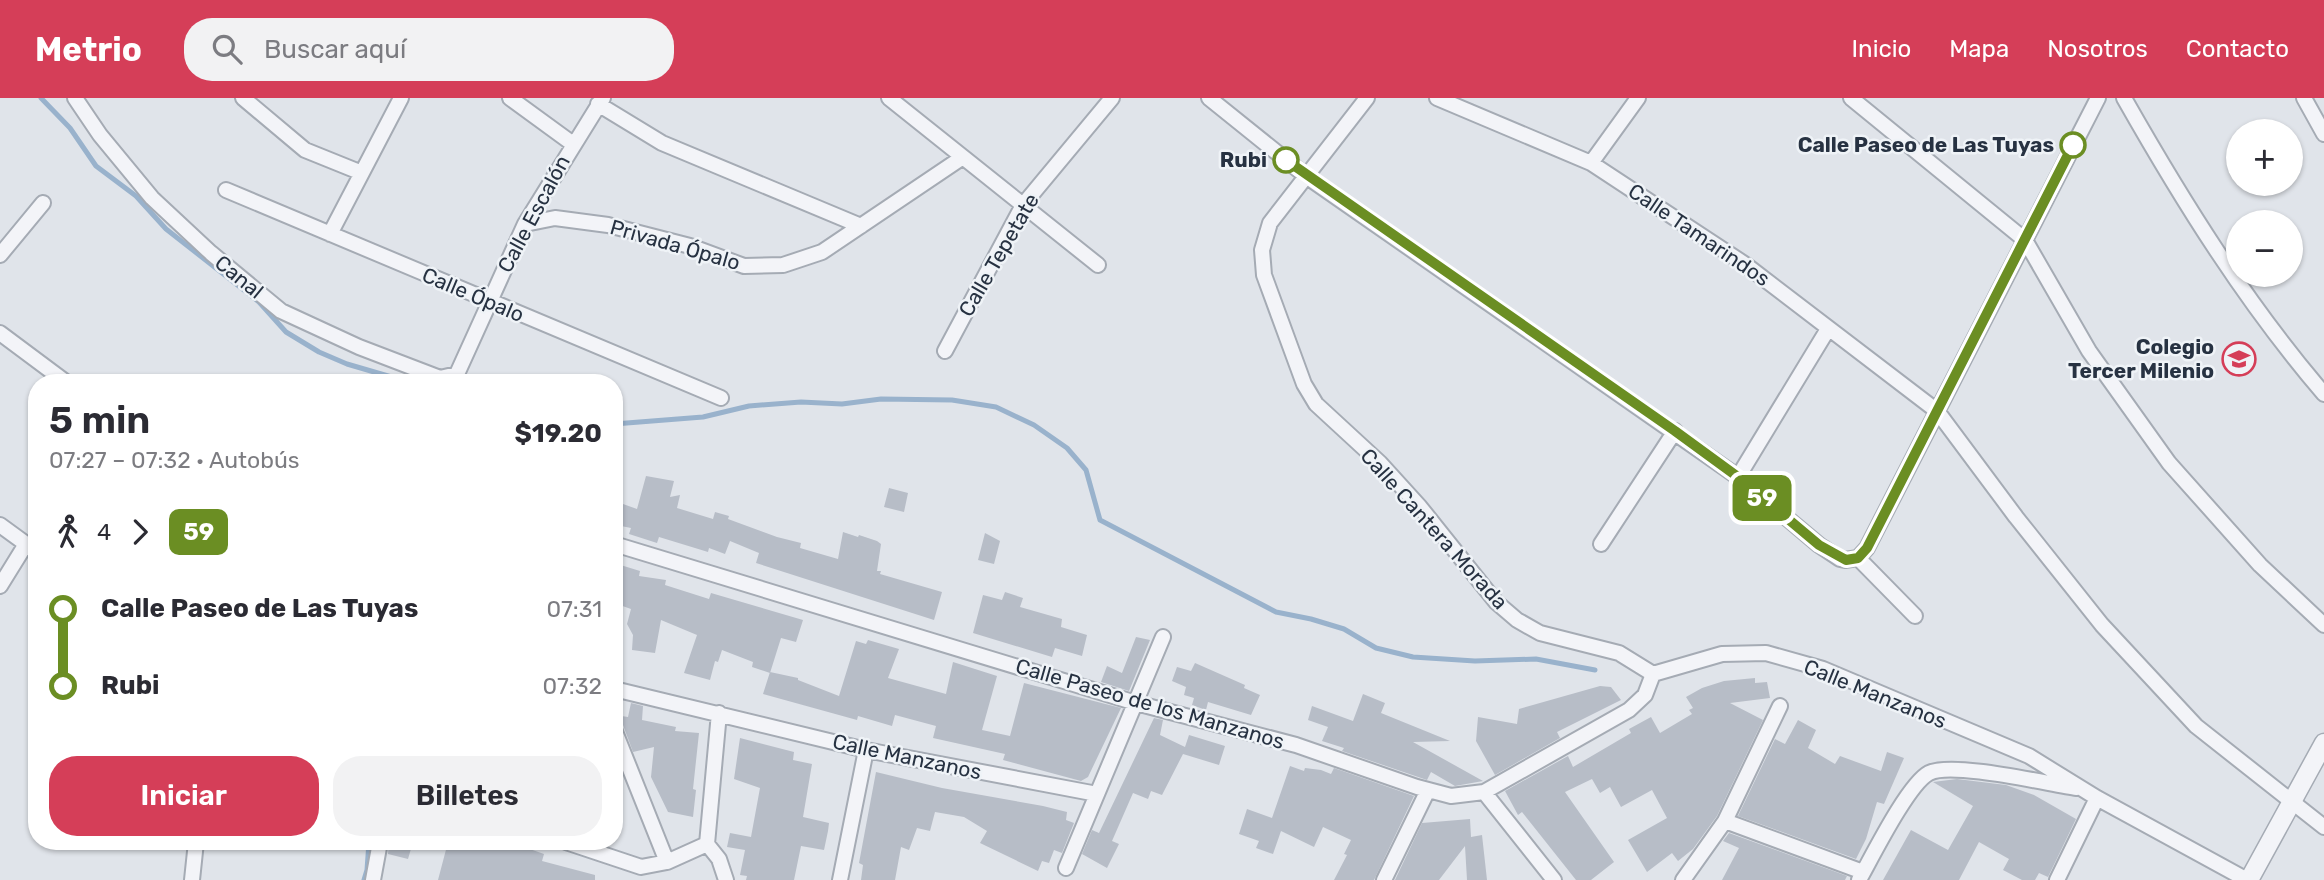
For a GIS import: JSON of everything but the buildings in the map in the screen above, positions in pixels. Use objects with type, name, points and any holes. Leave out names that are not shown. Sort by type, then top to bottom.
[{"type":"street","name":"Canal","points":[[75,98],[100,135],[152,198],[211,253],[281,311],[359,347],[430,374]]},
{"type":"street","points":[[243,98],[305,150],[362,173]]},
{"type":"street","points":[[330,234],[401,98]]},
{"type":"street","points":[[510,98],[572,144]]},
{"type":"street","points":[[889,98],[1098,265]]},
{"type":"street","name":"Calle Tepetate","points":[[945,351],[1023,205],[1112,98]]},
{"type":"street","points":[[1209,98],[1306,176],[1675,431],[1738,477],[1819,545],[1846,560],[1858,558],[1867,548],[2098,98]]},
{"type":"street","name":"Calle Cantera Morada","points":[[1367,98],[1270,223],[1262,250],[1264,275],[1304,384],[1316,404],[1420,506],[1496,602],[1517,620],[1540,633],[1619,653],[1653,674]]},
{"type":"street","name":"Calle Tamarindos","points":[[1437,98],[1591,163],[1746,265],[1937,411],[2016,517],[2102,625],[2196,726],[2324,827]]},
{"type":"street","points":[[1591,163],[1638,98]]},
{"type":"street","points":[[1850,98],[2025,240],[2089,351],[2169,463],[2260,565],[2324,625]]},
{"type":"street","points":[[2124,98],[2167,174],[2228,269],[2295,361],[2324,394]]},
{"type":"street","points":[[2304,98],[2324,134]]},
{"type":"street","name":"Calle Escalón","points":[[457,374],[525,224],[600,101]]},
{"type":"street","points":[[600,101],[662,144],[861,226]]},
{"type":"street","name":"Privada Ópalo","points":[[525,224],[555,218],[608,225],[690,246],[744,266],[783,265],[822,252],[963,157]]},
{"type":"street","name":"Calle Ópalo","points":[[226,190],[720,398]]},
{"type":"street","points":[[0,255],[43,203]]},
{"type":"street","points":[[1738,477],[1828,329]]},
{"type":"street","points":[[0,333],[55,374]]},
{"type":"street","points":[[1601,544],[1675,431]]},
{"type":"street","points":[[0,525],[28,546]]},
{"type":"street","name":"Calle Paseo de los Manzanos","points":[[623,547],[1136,703],[1296,746],[1451,796],[1484,792],[1629,710],[1645,695],[1653,674]]},
{"type":"street","points":[[0,586],[28,552]]},
{"type":"street","points":[[1858,558],[1915,616]]},
{"type":"street","points":[[1066,868],[1163,637]]},
{"type":"street","name":"Calle Manzanos","points":[[1653,674],[1722,654],[1766,653],[1823,669],[2029,756],[2091,794],[2248,880]]},
{"type":"street","name":"Calle Manzanos","points":[[623,691],[866,750],[1097,794]]},
{"type":"street","points":[[1683,880],[1725,821],[1780,706]]},
{"type":"street","points":[[719,713],[707,844],[719,859],[726,880]]},
{"type":"street","points":[[2248,880],[2324,743]]},
{"type":"street","points":[[840,880],[866,750]]},
{"type":"street","points":[[623,752],[667,862]]},
{"type":"street","name":"Calle Manzanos","points":[[1861,876],[1913,788],[1930,773],[1954,768],[2091,794]]},
{"type":"street","points":[[1384,880],[1428,790]]},
{"type":"street","points":[[1484,792],[1554,880]]},
{"type":"street","points":[[2057,880],[2091,794]]},
{"type":"street","points":[[1725,821],[1861,876]]},
{"type":"street","points":[[590,850],[641,867],[667,862],[707,844]]},
{"type":"street","points":[[192,880],[195,850]]},
{"type":"street","points":[[373,880],[379,850]]},
{"type":"waterway","points":[[41,98],[70,128],[96,166],[136,196],[166,229],[259,302],[286,332],[319,352],[381,374]]},
{"type":"waterway","points":[[623,423],[703,417],[749,406],[801,402],[842,404],[881,399],[952,400],[996,407],[1034,425],[1067,448],[1086,470],[1100,520],[1276,612],[1344,629],[1376,648],[1413,657],[1475,661],[1536,659],[1595,670]]},
{"type":"waterway","points":[[364,880],[368,850]]},
{"type":"bus line","name":"59","points":[[1286,160],[1675,431],[1738,477],[1819,545],[1846,560],[1858,558],[1867,548],[2073,145]]},
{"type":"place","name":"Calle Paseo de Las Tuyas","points":[[2073,145]]},
{"type":"place","name":"Rubi","points":[[1286,160]]},
{"type":"place","name":"Colegio Tercer Milenio","points":[[2239,359]]}]
